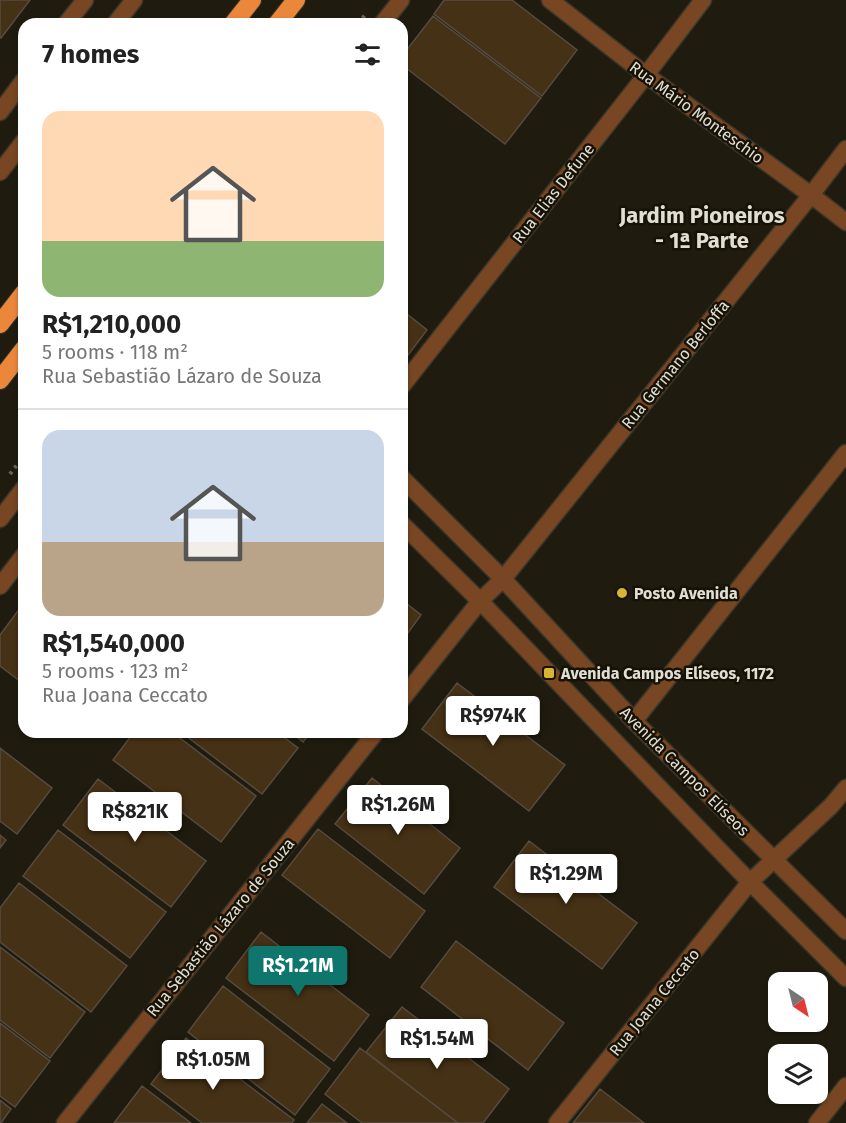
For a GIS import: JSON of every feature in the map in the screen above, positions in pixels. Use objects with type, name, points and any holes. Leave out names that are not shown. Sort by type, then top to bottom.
[{"type":"highway","points":[[238,18],[252,0]]},
{"type":"highway","points":[[282,18],[296,0]]},
{"type":"highway","points":[[0,324],[18,301]]},
{"type":"highway","points":[[0,380],[18,357]]},
{"type":"street","points":[[71,18],[85,0]]},
{"type":"street","points":[[120,18],[134,0]]},
{"type":"street","points":[[387,18],[401,0]]},
{"type":"street","name":"Rua Mário Monteschio","points":[[550,0],[646,75],[846,222]]},
{"type":"street","name":"Rua Elias Defune","points":[[408,378],[704,0]]},
{"type":"street","points":[[0,112],[18,88]]},
{"type":"street","points":[[1,169],[18,148]]},
{"type":"street","name":"Rua Germano Berloffa","points":[[480,601],[503,579],[812,195],[846,149]]},
{"type":"street","points":[[634,721],[846,453]]},
{"type":"street","name":"Avenida Campos Elíseos","points":[[408,484],[503,579],[634,721],[846,931]]},
{"type":"street","points":[[0,519],[18,496]]},
{"type":"street","name":"Avenida Campos Elíseos","points":[[408,530],[480,601],[750,882],[846,978]]},
{"type":"street","points":[[0,586],[18,563]]},
{"type":"street","points":[[408,691],[480,601]]},
{"type":"street","name":"Rua Sebastião Lázaro de Souza","points":[[65,1123],[371,738]]},
{"type":"street","name":"Rua Joana Ceccato","points":[[557,1123],[750,882],[831,806],[846,788]]},
{"type":"street","points":[[818,1123],[846,1086]]},
{"type":"building","points":[[0,0],[30,0],[1,38],[0,37]]},
{"type":"building","points":[[444,0],[512,0],[577,50],[542,96],[434,14]]},
{"type":"building","points":[[433,16],[541,98],[505,144],[408,70],[408,48]]},
{"type":"building","points":[[408,315],[427,330],[408,355]]},
{"type":"building","points":[[408,605],[421,615],[408,633]]},
{"type":"building","points":[[18,611],[18,680],[0,666],[0,635]]},
{"type":"building","points":[[457,683],[565,765],[529,811],[422,729]]},
{"type":"building","points":[[130,738],[180,738],[256,796],[221,842],[113,760]]},
{"type":"building","points":[[189,738],[285,738],[298,748],[262,794]]},
{"type":"building","points":[[0,748],[52,788],[17,834],[0,821]]},
{"type":"building","points":[[372,778],[460,848],[424,894],[335,824]]},
{"type":"building","points":[[98,779],[206,861],[171,907],[63,825]]},
{"type":"building","points":[[318,829],[425,911],[390,958],[282,875]]},
{"type":"building","points":[[58,830],[166,912],[130,958],[23,876]]},
{"type":"building","points":[[0,835],[6,840],[0,848]]},
{"type":"building","points":[[529,841],[637,923],[602,969],[494,887]]},
{"type":"building","points":[[19,883],[127,966],[91,1012],[0,942],[0,908]]},
{"type":"building","points":[[261,932],[369,1015],[334,1061],[226,978]]},
{"type":"building","points":[[456,941],[564,1023],[528,1070],[421,987]]},
{"type":"building","points":[[0,947],[85,1012],[50,1058],[0,1020]]},
{"type":"building","points":[[223,986],[330,1069],[295,1115],[188,1032]]},
{"type":"building","points":[[402,1007],[509,1089],[483,1123],[458,1123],[366,1052]]},
{"type":"building","points":[[0,1023],[50,1061],[15,1107],[0,1096]]},
{"type":"building","points":[[186,1038],[294,1120],[292,1123],[202,1123],[151,1084]]},
{"type":"building","points":[[360,1048],[458,1123],[362,1123],[325,1094]]},
{"type":"building","points":[[142,1086],[191,1123],[114,1123]]},
{"type":"building","points":[[600,1089],[644,1123],[573,1123]]},
{"type":"building","points":[[0,1100],[11,1109],[1,1123],[0,1123]]},
{"type":"building","points":[[322,1104],[347,1123],[307,1123]]},
{"type":"place","name":"Posto Avenida","points":[[622,593]]},
{"type":"place","name":"Avenida Campos Elíseos, 1172","points":[[549,673]]},
{"type":"district","name":"Jardim Pioneiros - 1ª Parte","points":[[702,228]]}]
